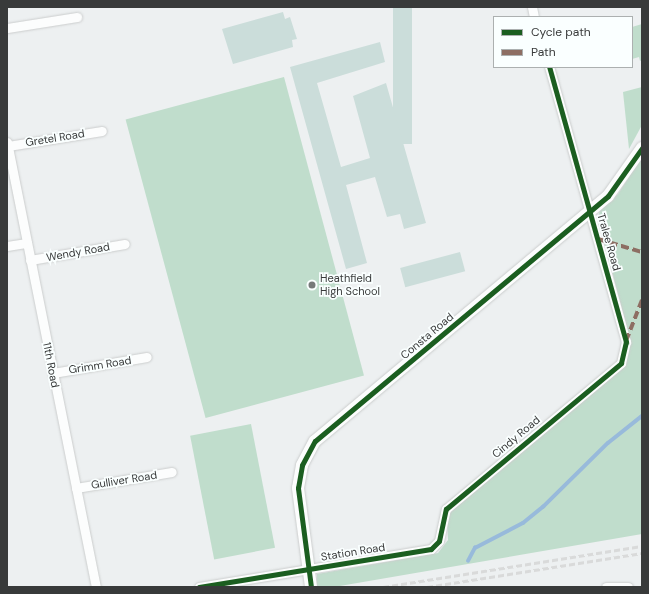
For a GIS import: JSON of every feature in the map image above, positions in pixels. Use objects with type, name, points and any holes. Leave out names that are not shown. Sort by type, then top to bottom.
[{"type":"street","points":[[7,28],[77,16]]},
{"type":"street","name":"Tralee Road","points":[[549,68],[626,342],[626,355]]},
{"type":"street","name":"Gretel Road","points":[[7,144],[102,131]]},
{"type":"street","name":"11th Road","points":[[7,144],[96,587]]},
{"type":"street","name":"Consta Road","points":[[311,587],[298,488],[302,465],[315,441],[590,210],[620,183],[642,148]]},
{"type":"street","points":[[7,246],[27,243]]},
{"type":"street","name":"Wendy Road","points":[[30,260],[125,244]]},
{"type":"street","name":"Cindy Road","points":[[436,545],[446,509],[618,366],[626,355]]},
{"type":"street","name":"Grimm Road","points":[[53,373],[147,357]]},
{"type":"street","name":"Gulliver Road","points":[[76,488],[172,472]]},
{"type":"street","name":"Station Road","points":[[199,587],[427,550],[436,545]]},
{"type":"street","points":[[606,587],[627,586]]},
{"type":"green space","points":[[642,24],[642,60],[640,61],[639,57],[633,59],[633,27]]},
{"type":"green space","points":[[284,77],[364,375],[206,418],[126,119]]},
{"type":"green space","points":[[642,87],[642,125],[629,149],[623,92]]},
{"type":"green space","points":[[642,157],[642,534],[334,587],[316,587],[317,574],[438,553],[448,540],[447,519],[452,510],[626,365],[631,343],[598,218],[600,210],[618,194]]},
{"type":"green space","points":[[251,424],[275,548],[214,560],[190,436]]},
{"type":"building","points":[[393,7],[412,7],[412,144],[393,144]]},
{"type":"building","points":[[283,12],[285,19],[290,17],[297,39],[292,40],[293,47],[233,64],[222,29]]},
{"type":"building","points":[[380,42],[385,62],[317,83],[341,167],[370,158],[353,96],[386,83],[426,223],[404,229],[400,214],[387,217],[375,177],[346,185],[367,263],[346,269],[290,67]]},
{"type":"building","points":[[460,252],[465,271],[405,287],[400,268]]},
{"type":"waterway","points":[[468,561],[475,548],[523,523],[543,507],[608,443],[642,416]]},
{"type":"railway","points":[[383,587],[642,546]]},
{"type":"railway","points":[[427,587],[642,553]]},
{"type":"marked path","points":[[598,239],[642,252]]},
{"type":"marked path","points":[[626,341],[642,300]]},
{"type":"cycle path","points":[[199,587],[431,549],[439,541],[446,509],[621,363],[626,342],[549,68]]},
{"type":"cycle path","points":[[311,587],[298,488],[302,465],[315,441],[608,196],[642,148]]},
{"type":"place","name":"Heathfield High School","points":[[312,285]]}]
